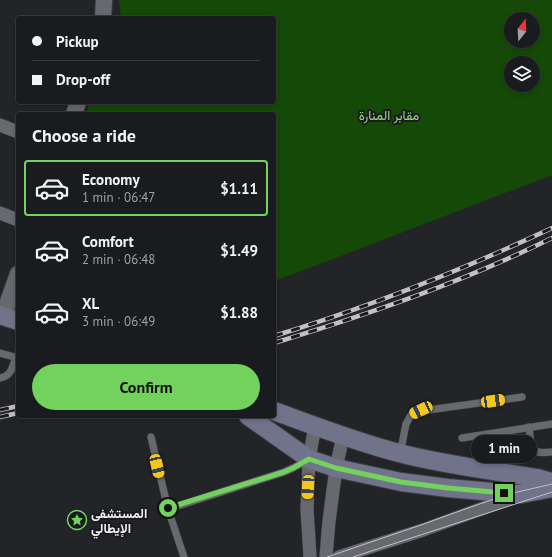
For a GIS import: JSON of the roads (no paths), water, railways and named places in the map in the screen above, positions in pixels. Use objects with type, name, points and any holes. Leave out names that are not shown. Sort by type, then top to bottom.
[{"type":"main road","points":[[276,412],[343,436],[400,454],[437,462],[538,478],[552,482]]},
{"type":"main road","points":[[251,418],[309,459],[336,468],[401,482],[448,488],[521,494],[552,488]]},
{"type":"street","points":[[104,0],[104,16]]},
{"type":"street","points":[[0,125],[16,131]]},
{"type":"street","points":[[0,213],[16,219]]},
{"type":"street","points":[[7,317],[16,282]]},
{"type":"street","points":[[310,557],[307,509],[309,459],[316,426]]},
{"type":"street","points":[[326,557],[336,468],[343,436]]},
{"type":"street","points":[[339,557],[423,530],[521,494]]},
{"type":"lane","points":[[0,353],[16,357]]},
{"type":"lane","points":[[0,378],[5,377],[10,373],[16,359]]},
{"type":"lane","points":[[400,454],[406,424],[411,415],[421,410],[522,397]]},
{"type":"lane","points":[[462,438],[552,424]]},
{"type":"lane","points":[[529,427],[535,450],[539,452],[552,452]]},
{"type":"lane","points":[[150,437],[168,508],[184,557]]},
{"type":"lane","points":[[168,508],[284,472],[309,459]]},
{"type":"tram line","points":[[327,557],[509,494],[552,484]]},
{"type":"tram line","points":[[353,557],[552,492]]},
{"type":"railway","points":[[276,335],[345,313],[415,287],[484,259],[552,228]]},
{"type":"railway","points":[[276,342],[345,321],[450,283],[552,238]]},
{"type":"railway","points":[[0,410],[16,406]]},
{"type":"railway","points":[[0,417],[16,413]]},
{"type":"place","name":"المستشفى الإيطالي","points":[[77,520]]},
{"type":"park label","name":"مقابر المنارة","points":[[389,115]]}]
